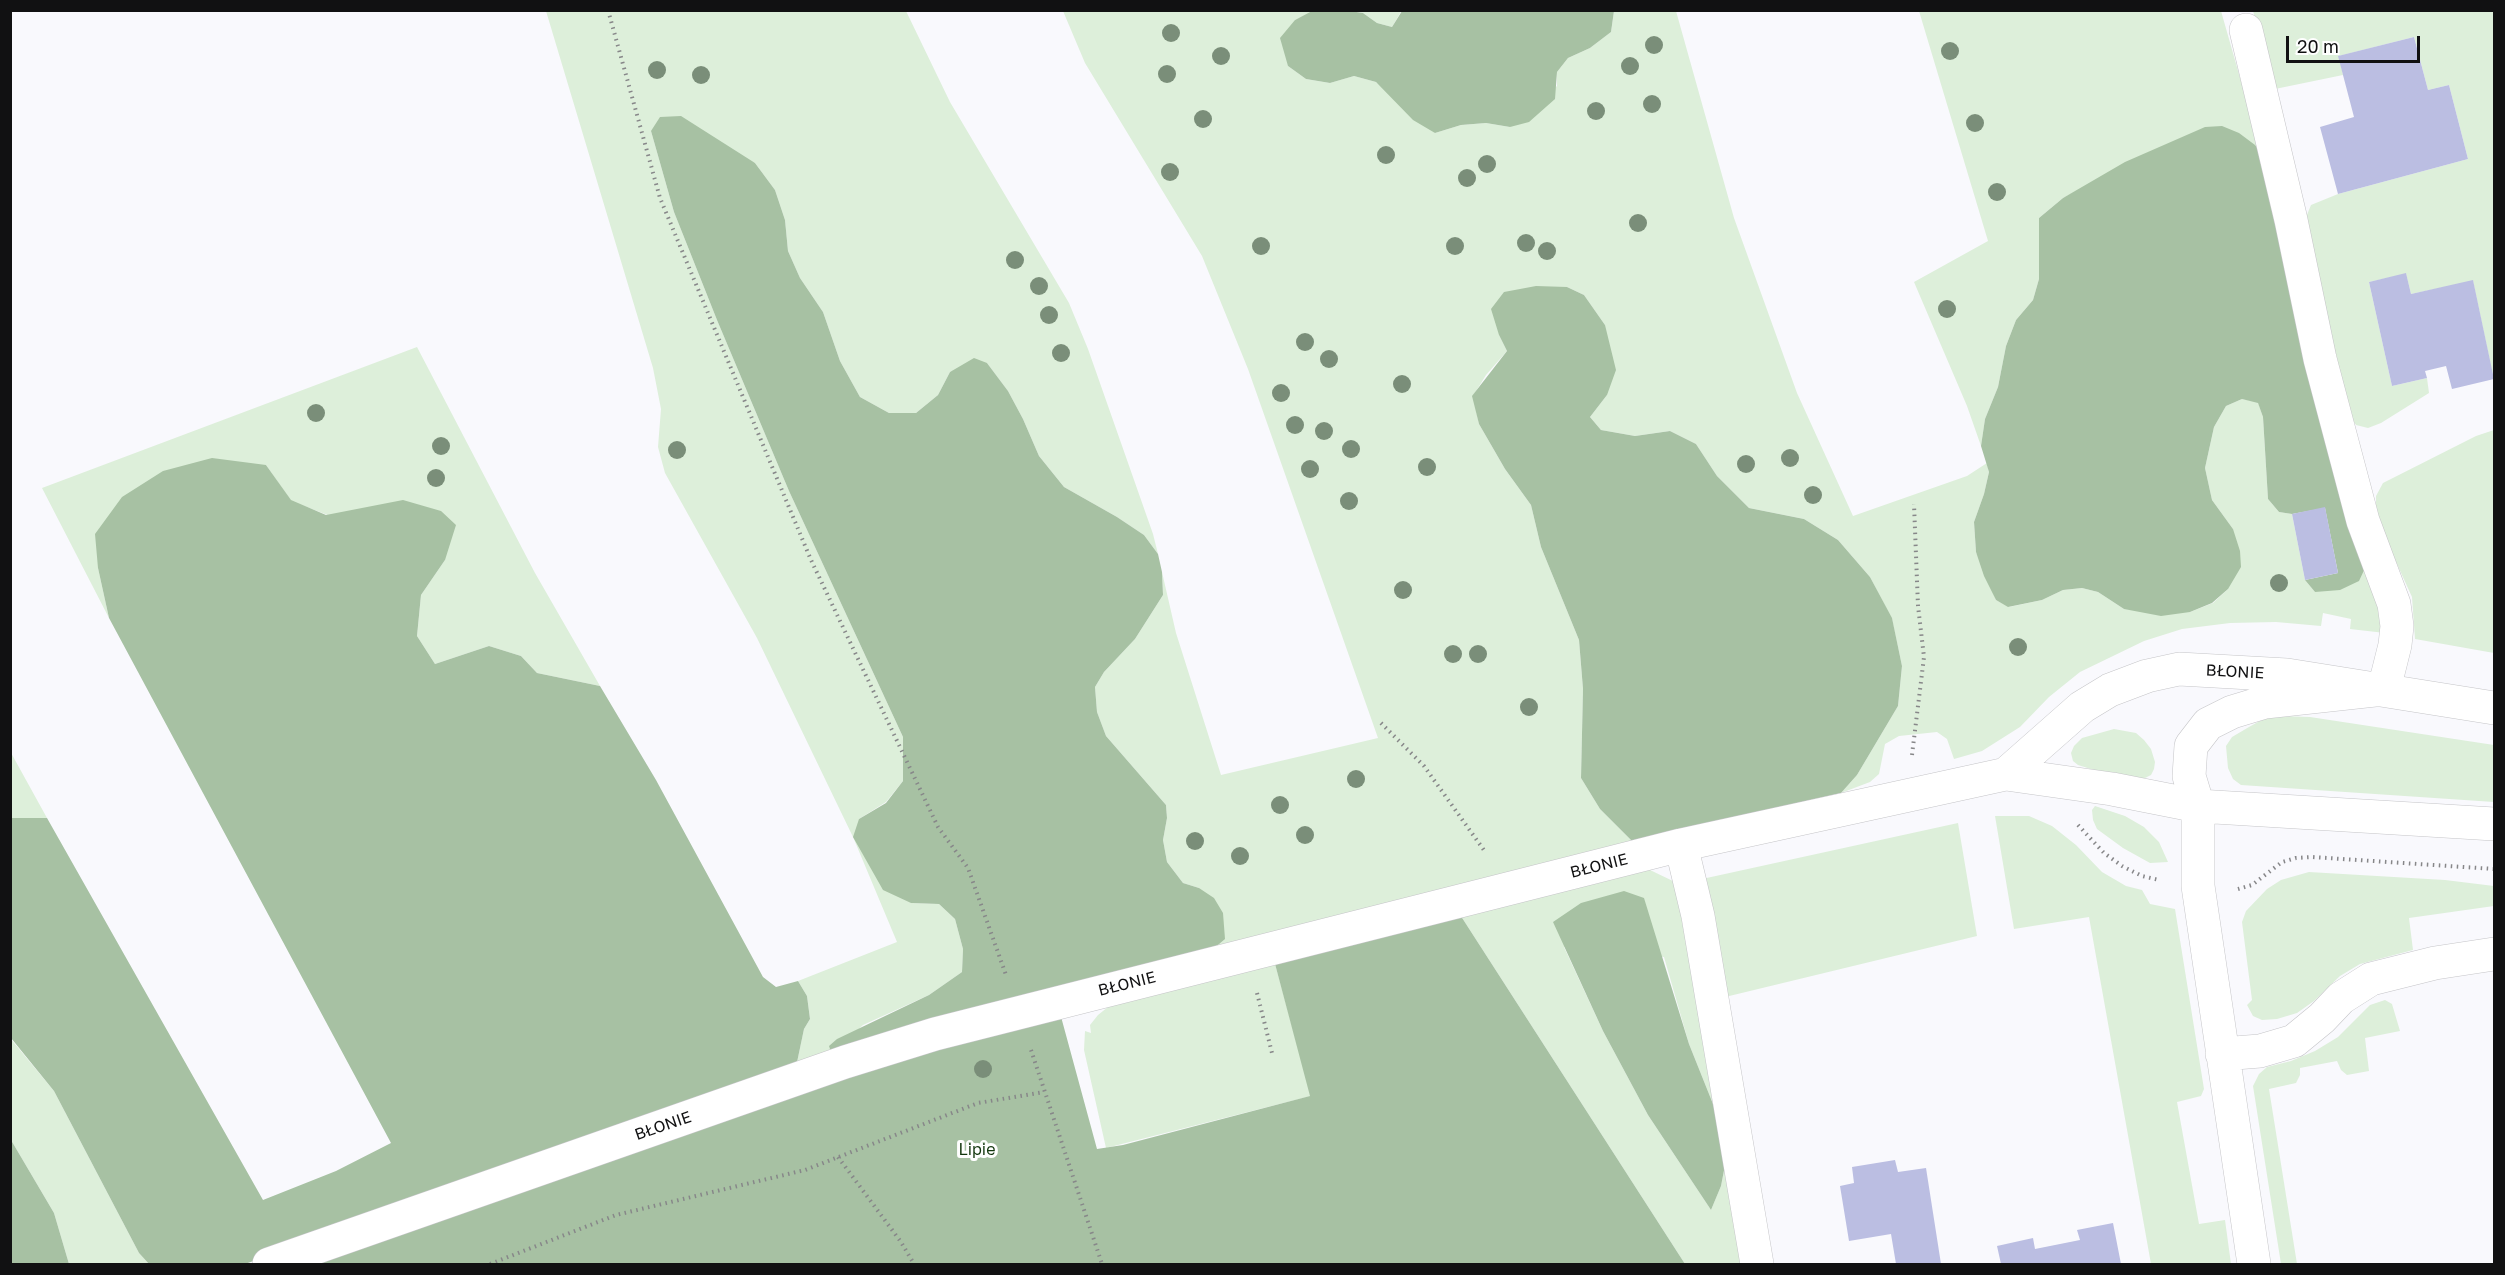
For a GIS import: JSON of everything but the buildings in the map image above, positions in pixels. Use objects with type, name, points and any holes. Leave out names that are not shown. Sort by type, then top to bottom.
[{"type":"street","points":[[2246,30],[2291,220],[2320,359],[2363,521],[2386,578],[2394,604],[2397,626],[2396,645],[2384,689],[2265,702],[2232,712],[2208,724],[2191,746],[2189,776],[2198,806],[2199,886],[2254,1264]]},
{"type":"street","name":"BŁONIE","points":[[2006,774],[2082,707],[2110,690],[2146,676],[2179,669],[2287,675],[2494,708]]},
{"type":"street","name":"BŁONIE","points":[[269,1264],[844,1062],[1019,1011],[1681,845],[2006,774],[2112,789],[2198,806],[2494,824]]},
{"type":"street","points":[[1681,845],[1698,916],[1757,1264]]},
{"type":"street","points":[[2222,1054],[2260,1051],[2294,1041],[2322,1018],[2341,998],[2371,979],[2435,963],[2494,954]]},
{"type":"path","points":[[608,10],[665,209],[811,560],[938,827],[968,868],[1019,1011]]},
{"type":"path","points":[[1914,504],[1918,606],[1924,657],[1912,745],[1915,794]]},
{"type":"path","points":[[1381,723],[1424,766],[1510,889]]},
{"type":"path","points":[[2075,823],[2104,853],[2142,876],[2171,884],[2242,890],[2282,862],[2296,858],[2324,857],[2494,869]]},
{"type":"path","points":[[1247,955],[1272,1057]]},
{"type":"path","points":[[494,1264],[616,1215],[805,1170],[978,1103],[1044,1092],[1102,1264]]},
{"type":"path","points":[[838,1157],[901,1242],[914,1264]]},
{"type":"shaded area","points":[[1314,10],[1363,13],[1377,23],[1392,27],[1402,11],[1614,11],[1611,32],[1590,48],[1568,58],[1557,72],[1555,99],[1529,122],[1510,127],[1486,123],[1461,125],[1435,133],[1413,120],[1376,82],[1354,76],[1330,83],[1306,79],[1288,66],[1280,38],[1295,20]]},
{"type":"shaded area","points":[[1402,10],[1392,27],[1377,23],[1363,13],[1350,11]]},
{"type":"shaded area","points":[[546,11],[906,11],[950,102],[1069,303],[1088,349],[1158,554],[1144,535],[1064,487],[1039,456],[1008,391],[987,363],[950,372],[938,395],[916,413],[889,413],[860,397],[840,361],[823,312],[800,278],[788,251],[785,220],[775,190],[755,163],[651,131],[674,212],[717,320],[789,491],[903,737],[903,781],[886,802],[859,819],[911,903],[939,904],[955,919],[963,949],[962,972],[929,995],[863,1025],[832,1055],[796,1067],[804,1029],[810,1019],[807,996],[798,981],[897,942],[853,837],[757,638],[665,473],[658,447],[661,409],[653,368]]},
{"type":"shaded area","points":[[1063,11],[1314,11],[1295,20],[1288,66],[1306,79],[1330,83],[1354,76],[1376,82],[1435,133],[1461,125],[1486,123],[1510,127],[1557,86],[1557,72],[1568,58],[1590,48],[1611,32],[1614,11],[1676,11],[1734,218],[1797,393],[1853,516],[1967,476],[1987,463],[1989,472],[1974,522],[1976,552],[1996,600],[2009,607],[2042,600],[2063,590],[2082,588],[2098,592],[2124,609],[2190,612],[2213,603],[2228,589],[2233,529],[2212,500],[2205,468],[2214,427],[2226,406],[2242,399],[2258,402],[2263,417],[2268,499],[2279,512],[2292,514],[2305,580],[2315,592],[2366,566],[2374,586],[2385,633],[2350,629],[2351,619],[2323,613],[2321,626],[2276,622],[2230,623],[2182,629],[2144,641],[2080,672],[2049,697],[2020,727],[1982,751],[1954,759],[1947,739],[1937,732],[1899,736],[1885,744],[1879,774],[1870,782],[1841,793],[1857,775],[1898,706],[1902,666],[1892,619],[1870,577],[1838,540],[1804,519],[1749,508],[1717,476],[1696,444],[1670,431],[1635,436],[1601,430],[1590,417],[1607,395],[1605,325],[1584,295],[1567,287],[1499,335],[1507,351],[1486,375],[1473,396],[1479,424],[1505,469],[1531,505],[1541,547],[1579,640],[1583,689],[1581,778],[1600,809],[1632,841],[1213,949],[1199,888],[1183,883],[1167,862],[1163,840],[1167,818],[1166,805],[1106,736],[1097,712],[1095,687],[1104,672],[1135,639],[1163,595],[1162,572],[1176,633],[1221,775],[1378,738],[1248,369],[1202,256],[1085,63]]},
{"type":"shaded area","points":[[1919,11],[2221,11],[2262,155],[2090,184],[2063,198],[2039,218],[2039,279],[2033,300],[2016,320],[2006,346],[1998,387],[1985,419],[1981,446],[1967,406],[1914,282],[1988,241]]},
{"type":"shaded area","points":[[2253,11],[2494,11],[2494,380],[2473,281],[2411,294],[2406,274],[2369,282],[2392,386],[2427,378],[2429,393],[2381,423],[2368,428],[2356,425],[2349,415],[2304,222],[2311,205],[2338,194],[2468,159],[2449,85],[2428,90],[2414,37],[2339,56],[2343,75],[2275,89]]},
{"type":"shaded area","points":[[681,116],[755,163],[775,190],[785,220],[788,251],[800,278],[823,312],[840,361],[860,397],[889,413],[916,413],[938,395],[950,372],[974,358],[987,363],[1008,391],[1039,456],[1064,487],[1144,535],[1158,554],[1163,595],[1135,639],[1104,672],[1095,687],[1097,712],[1106,736],[1166,805],[1167,818],[1163,840],[1167,862],[1183,883],[1199,888],[1214,898],[1223,913],[1225,939],[1213,949],[832,1055],[829,1046],[837,1039],[929,995],[962,972],[963,949],[955,919],[939,904],[911,903],[883,890],[853,837],[859,819],[886,803],[903,781],[903,737],[789,491],[674,212],[651,131],[660,117]]},
{"type":"shaded area","points":[[2222,126],[2239,133],[2255,145],[2262,155],[2366,566],[2359,581],[2340,590],[2315,592],[2305,580],[2338,573],[2325,508],[2292,514],[2279,512],[2268,499],[2263,417],[2258,403],[2242,399],[2226,406],[2214,427],[2205,468],[2212,500],[2233,529],[2240,551],[2241,567],[2228,589],[2212,603],[2190,612],[2161,616],[2124,609],[2098,592],[2082,588],[2063,590],[2042,600],[2008,607],[1996,600],[1984,576],[1976,552],[1974,522],[1989,472],[1981,446],[1985,419],[1998,387],[2006,346],[2016,320],[2033,300],[2039,279],[2039,218],[2063,198],[2125,162],[2205,127]]},
{"type":"shaded area","points":[[1536,286],[1567,287],[1584,295],[1605,325],[1616,370],[1607,395],[1590,417],[1601,430],[1635,436],[1670,431],[1696,444],[1717,476],[1749,508],[1804,519],[1838,540],[1870,577],[1892,618],[1902,666],[1898,706],[1857,775],[1841,793],[1632,841],[1600,809],[1581,778],[1583,689],[1579,640],[1541,547],[1531,505],[1505,469],[1479,424],[1472,396],[1507,351],[1491,309],[1504,292]]},
{"type":"shaded area","points":[[417,347],[535,573],[600,686],[537,673],[521,656],[489,646],[435,664],[417,636],[421,595],[445,560],[291,501],[266,465],[98,568],[109,618],[42,488]]},
{"type":"shaded area","points":[[2494,430],[2494,653],[2415,639],[2412,597],[2387,542],[2376,511],[2376,496],[2383,483],[2476,436]]},
{"type":"shaded area","points":[[212,458],[266,465],[291,500],[326,515],[403,500],[441,511],[456,525],[445,560],[421,595],[417,636],[435,664],[489,646],[521,656],[537,673],[600,686],[656,780],[763,977],[776,987],[798,981],[807,996],[810,1019],[804,1029],[796,1067],[245,1264],[149,1264],[139,1253],[54,1091],[11,1038],[11,818],[47,818],[263,1200],[336,1171],[391,1143],[109,618],[98,568],[95,534],[122,497],[163,471]]},
{"type":"shaded area","points":[[2310,717],[2494,745],[2494,802],[2241,785],[2233,779],[2228,768],[2226,746],[2232,737],[2265,718]]},
{"type":"shaded area","points":[[2114,729],[2136,733],[2144,740],[2151,749],[2155,762],[2151,775],[2143,779],[2128,777],[2094,770],[2073,761],[2071,753],[2082,738]]},
{"type":"shaded area","points":[[10,751],[47,818],[11,818]]},
{"type":"shaded area","points":[[2095,806],[2125,816],[2144,827],[2159,842],[2168,862],[2150,863],[2123,848],[2097,829],[2092,810]]},
{"type":"shaded area","points":[[1995,816],[2029,816],[2052,826],[2076,845],[2102,872],[2126,886],[2142,890],[2150,904],[2175,909],[2204,1089],[2201,1096],[2177,1102],[2199,1224],[2225,1220],[2231,1264],[2151,1264],[2089,917],[2014,929]]},
{"type":"shaded area","points":[[1958,823],[1977,936],[1721,998],[1702,879]]},
{"type":"shaded area","points":[[1650,870],[1675,882],[1717,1114],[1689,1044],[1664,957],[1564,947],[1603,1031],[1648,1115],[1711,1210],[1721,1186],[1726,1160],[1745,1264],[1685,1264],[1457,910]]},
{"type":"shaded area","points":[[2309,872],[2445,880],[2494,886],[2494,906],[2409,918],[2413,950],[2360,964],[2340,976],[2314,1001],[2297,1013],[2277,1019],[2262,1020],[2253,1016],[2247,1005],[2252,1000],[2242,922],[2246,911],[2267,889],[2281,880]]},
{"type":"shaded area","points":[[1624,891],[1644,898],[1689,1044],[1717,1114],[1726,1160],[1721,1186],[1711,1210],[1648,1115],[1603,1031],[1553,922],[1581,903]]},
{"type":"shaded area","points":[[1457,910],[1685,1264],[293,1264],[921,1047],[1060,1013],[1097,1149],[1123,1145],[1310,1096],[1274,960]]},
{"type":"shaded area","points":[[1274,960],[1311,1096],[1106,1148],[1084,1050],[1085,1031],[1091,1033],[1090,1025],[1098,1015],[1118,999]]},
{"type":"shaded area","points":[[2385,1000],[2392,1004],[2400,1031],[2365,1038],[2369,1071],[2347,1075],[2341,1070],[2337,1061],[2300,1068],[2300,1075],[2296,1083],[2269,1089],[2297,1264],[2281,1264],[2253,1086],[2259,1074],[2267,1067],[2291,1061],[2315,1051],[2338,1037],[2370,1005]]},
{"type":"shaded area","points":[[10,1038],[54,1091],[139,1253],[149,1264],[69,1264],[54,1213],[11,1140]]},
{"type":"shaded area","points":[[11,1140],[54,1213],[69,1264],[11,1264]]},
{"type":"park label","name":"Lipie","points":[[977,1150]]}]
